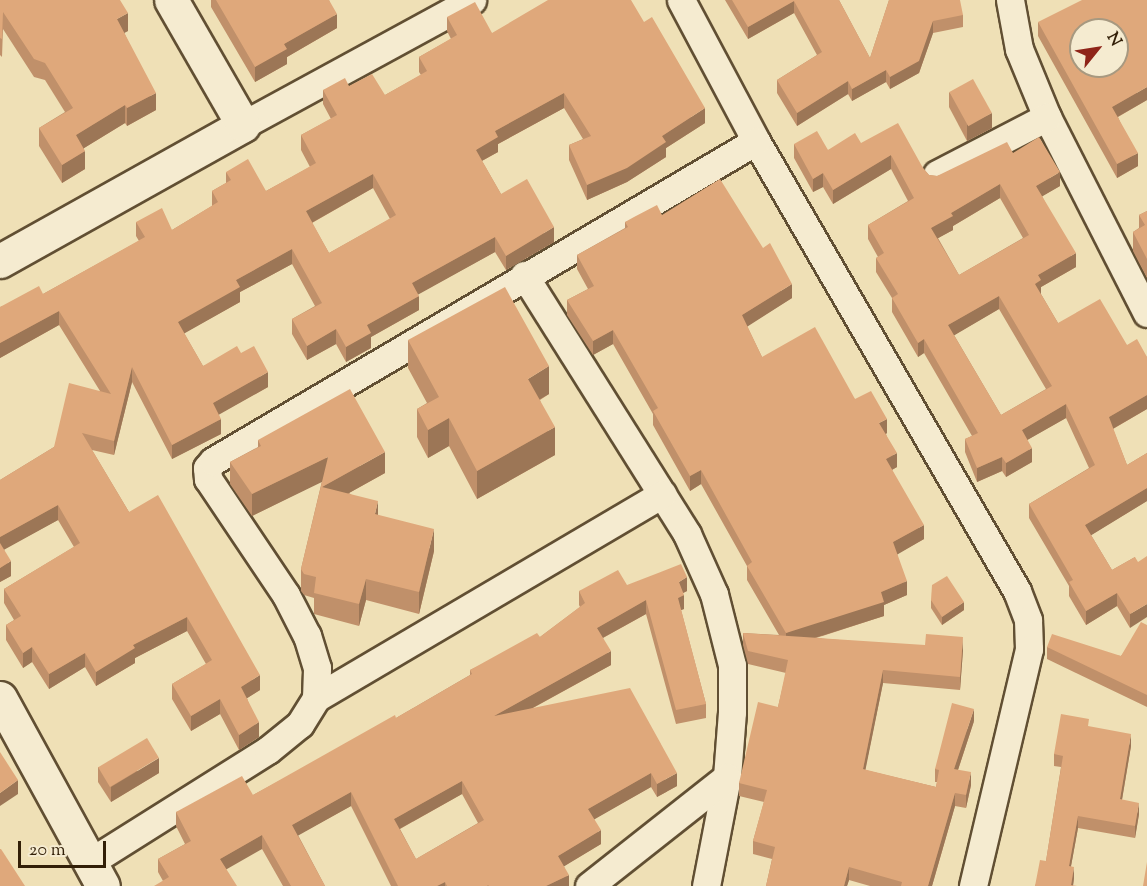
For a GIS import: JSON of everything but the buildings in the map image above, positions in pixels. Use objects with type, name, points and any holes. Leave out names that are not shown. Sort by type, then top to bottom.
[{"type":"street","points":[[171,0],[243,125]]},
{"type":"street","points":[[0,261],[472,0]]},
{"type":"street","points":[[681,0],[756,141],[1017,591],[1028,620],[1029,649],[973,886]]},
{"type":"street","points":[[1010,0],[1019,49],[1047,117],[1147,313]]},
{"type":"street","points":[[937,174],[1047,117]]},
{"type":"street","points":[[316,698],[317,668],[307,636],[286,595],[208,480],[207,468],[213,461],[524,275],[756,141]]},
{"type":"street","points":[[524,275],[687,534],[714,594],[732,665],[728,777],[706,886]]},
{"type":"street","points":[[0,698],[96,874],[268,750],[300,724],[316,698],[662,494]]},
{"type":"street","points":[[589,886],[728,777]]}]
